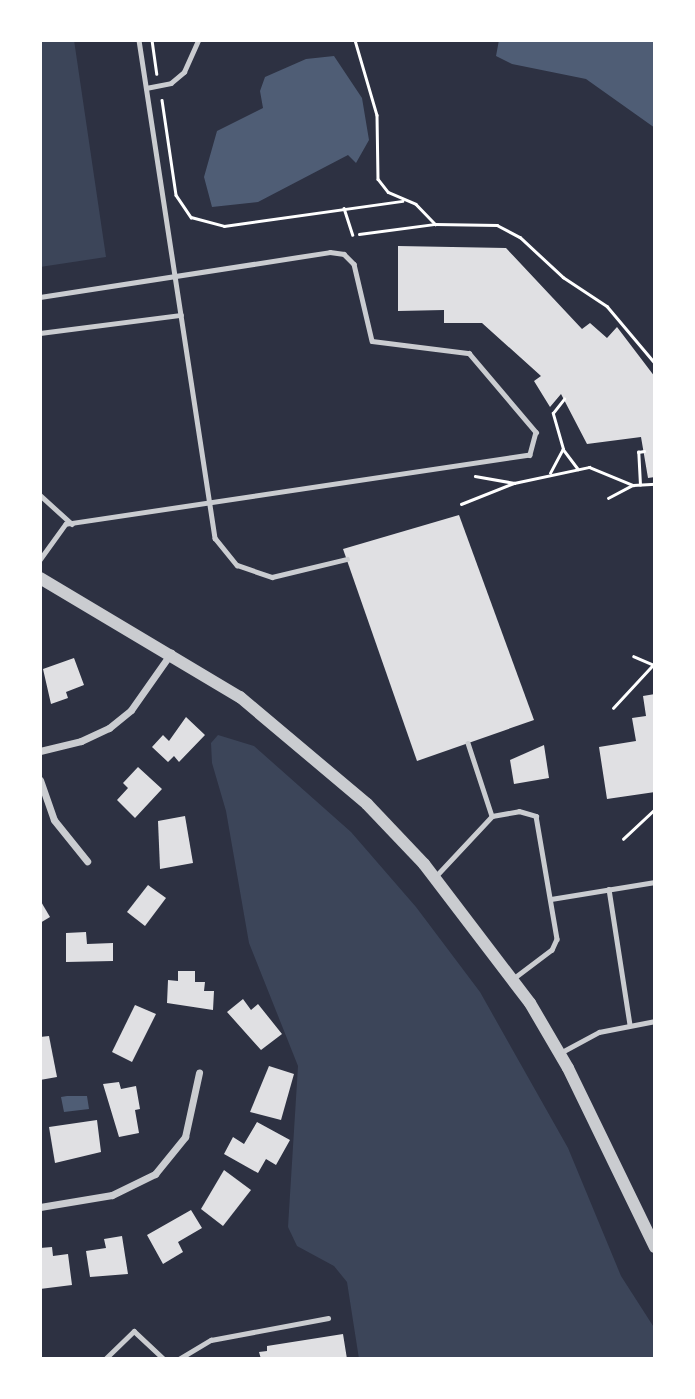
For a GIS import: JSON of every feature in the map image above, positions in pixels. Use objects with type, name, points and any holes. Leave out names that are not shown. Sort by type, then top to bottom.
[{"type":"street","points":[[40,578],[172,653],[240,697],[305,749],[367,804],[435,878],[513,979],[559,1054],[655,1247]]},
{"type":"street","points":[[40,751],[81,741],[108,728],[131,710],[172,653]]},
{"type":"street","points":[[40,780],[54,820],[87,861]]},
{"type":"street","points":[[40,1207],[111,1195],[155,1174],[185,1137],[199,1073]]},
{"type":"lane","points":[[139,40],[215,538],[237,565],[272,577],[347,559]]},
{"type":"lane","points":[[146,88],[171,83],[184,72],[198,40]]},
{"type":"lane","points":[[40,297],[330,251],[344,254],[354,264],[372,341],[470,353],[536,432],[530,455],[210,505],[65,524],[40,560]]},
{"type":"lane","points":[[40,333],[181,315]]},
{"type":"lane","points":[[40,495],[62,510],[72,524]]},
{"type":"lane","points":[[468,743],[492,816]]},
{"type":"lane","points":[[435,878],[492,816],[519,811],[536,816],[557,939],[552,950],[513,979]]},
{"type":"lane","points":[[551,899],[655,882]]},
{"type":"lane","points":[[609,889],[630,1025]]},
{"type":"lane","points":[[559,1054],[599,1031],[655,1021]]},
{"type":"lane","points":[[179,1359],[211,1340],[328,1318]]},
{"type":"lane","points":[[106,1359],[134,1331],[164,1359]]},
{"type":"path","points":[[152,40],[157,74]]},
{"type":"path","points":[[355,40],[377,115],[378,179],[402,201]]},
{"type":"path","points":[[162,100],[176,195],[191,218],[224,226],[402,201],[416,204],[435,225]]},
{"type":"path","points":[[344,208],[353,235]]},
{"type":"path","points":[[359,234],[435,225],[497,225],[520,237],[564,276],[607,306],[655,363]]},
{"type":"path","points":[[564,399],[553,414],[563,449],[578,469]]},
{"type":"path","points":[[550,473],[563,449]]},
{"type":"path","points":[[640,485],[638,452],[644,451]]},
{"type":"path","points":[[461,504],[550,473],[578,469],[598,469],[632,485],[655,484]]},
{"type":"path","points":[[475,476],[514,484]]},
{"type":"path","points":[[608,498],[632,485]]},
{"type":"path","points":[[613,708],[654,664],[634,657]]},
{"type":"path","points":[[623,839],[655,809]]},
{"type":"shaded area","points":[[40,40],[74,40],[106,257],[40,267]]},
{"type":"shaded area","points":[[499,40],[655,40],[655,128],[586,79],[512,64],[496,56]]},
{"type":"shaded area","points":[[334,56],[362,98],[369,140],[356,163],[348,155],[258,202],[212,207],[204,177],[217,131],[263,108],[260,91],[265,77],[306,59]]},
{"type":"shaded area","points":[[218,735],[254,746],[351,832],[416,907],[480,992],[568,1148],[621,1276],[655,1329],[655,1359],[359,1359],[347,1282],[334,1266],[297,1246],[288,1227],[298,1066],[249,943],[226,811],[212,763],[211,743]]},
{"type":"shaded area","points":[[87,1096],[89,1109],[64,1112],[61,1097]]},
{"type":"building","points":[[398,246],[506,248],[582,329],[590,323],[607,338],[617,327],[655,377],[655,477],[648,478],[641,437],[587,444],[561,394],[550,407],[534,381],[541,376],[482,323],[444,323],[444,310],[398,311]]},
{"type":"building","points":[[459,515],[534,720],[417,761],[343,549]]},
{"type":"building","points":[[74,658],[84,685],[66,692],[68,698],[51,704],[43,669]]},
{"type":"building","points":[[655,694],[655,792],[607,799],[599,747],[636,741],[632,718],[646,716],[643,696]]},
{"type":"building","points":[[186,717],[205,735],[179,762],[174,756],[168,762],[152,747],[163,735],[169,741]]},
{"type":"building","points":[[544,745],[549,778],[514,784],[510,760]]},
{"type":"building","points":[[138,767],[162,789],[135,818],[117,800],[128,788],[123,783]]},
{"type":"building","points":[[185,816],[193,863],[160,869],[158,821]]},
{"type":"building","points":[[148,885],[166,898],[145,926],[127,912]]},
{"type":"building","points":[[40,900],[50,917],[40,923]]},
{"type":"building","points":[[86,932],[87,944],[113,943],[113,961],[66,962],[66,933]]},
{"type":"building","points":[[178,971],[195,971],[195,982],[205,982],[204,991],[214,991],[213,1010],[167,1003],[168,980],[178,981]]},
{"type":"building","points":[[243,999],[251,1010],[258,1004],[282,1034],[261,1050],[227,1012]]},
{"type":"building","points":[[135,1005],[156,1014],[132,1062],[112,1052]]},
{"type":"building","points":[[49,1036],[57,1077],[40,1080],[40,1037]]},
{"type":"building","points":[[269,1066],[294,1074],[281,1120],[250,1112]]},
{"type":"building","points":[[119,1082],[121,1089],[136,1086],[140,1109],[135,1110],[139,1133],[119,1137],[103,1084]]},
{"type":"building","points":[[97,1120],[101,1152],[55,1163],[49,1127]]},
{"type":"building","points":[[257,1122],[290,1140],[276,1165],[266,1159],[258,1173],[224,1154],[233,1137],[244,1144]]},
{"type":"building","points":[[224,1170],[251,1190],[223,1226],[201,1209]]},
{"type":"building","points":[[191,1210],[202,1228],[178,1242],[183,1252],[163,1264],[147,1235]]},
{"type":"building","points":[[122,1236],[128,1274],[90,1277],[86,1251],[106,1248],[104,1239]]},
{"type":"building","points":[[52,1247],[53,1256],[68,1254],[72,1285],[40,1289],[40,1248]]},
{"type":"building","points":[[343,1334],[347,1359],[261,1359],[259,1352],[267,1351],[267,1346]]}]
